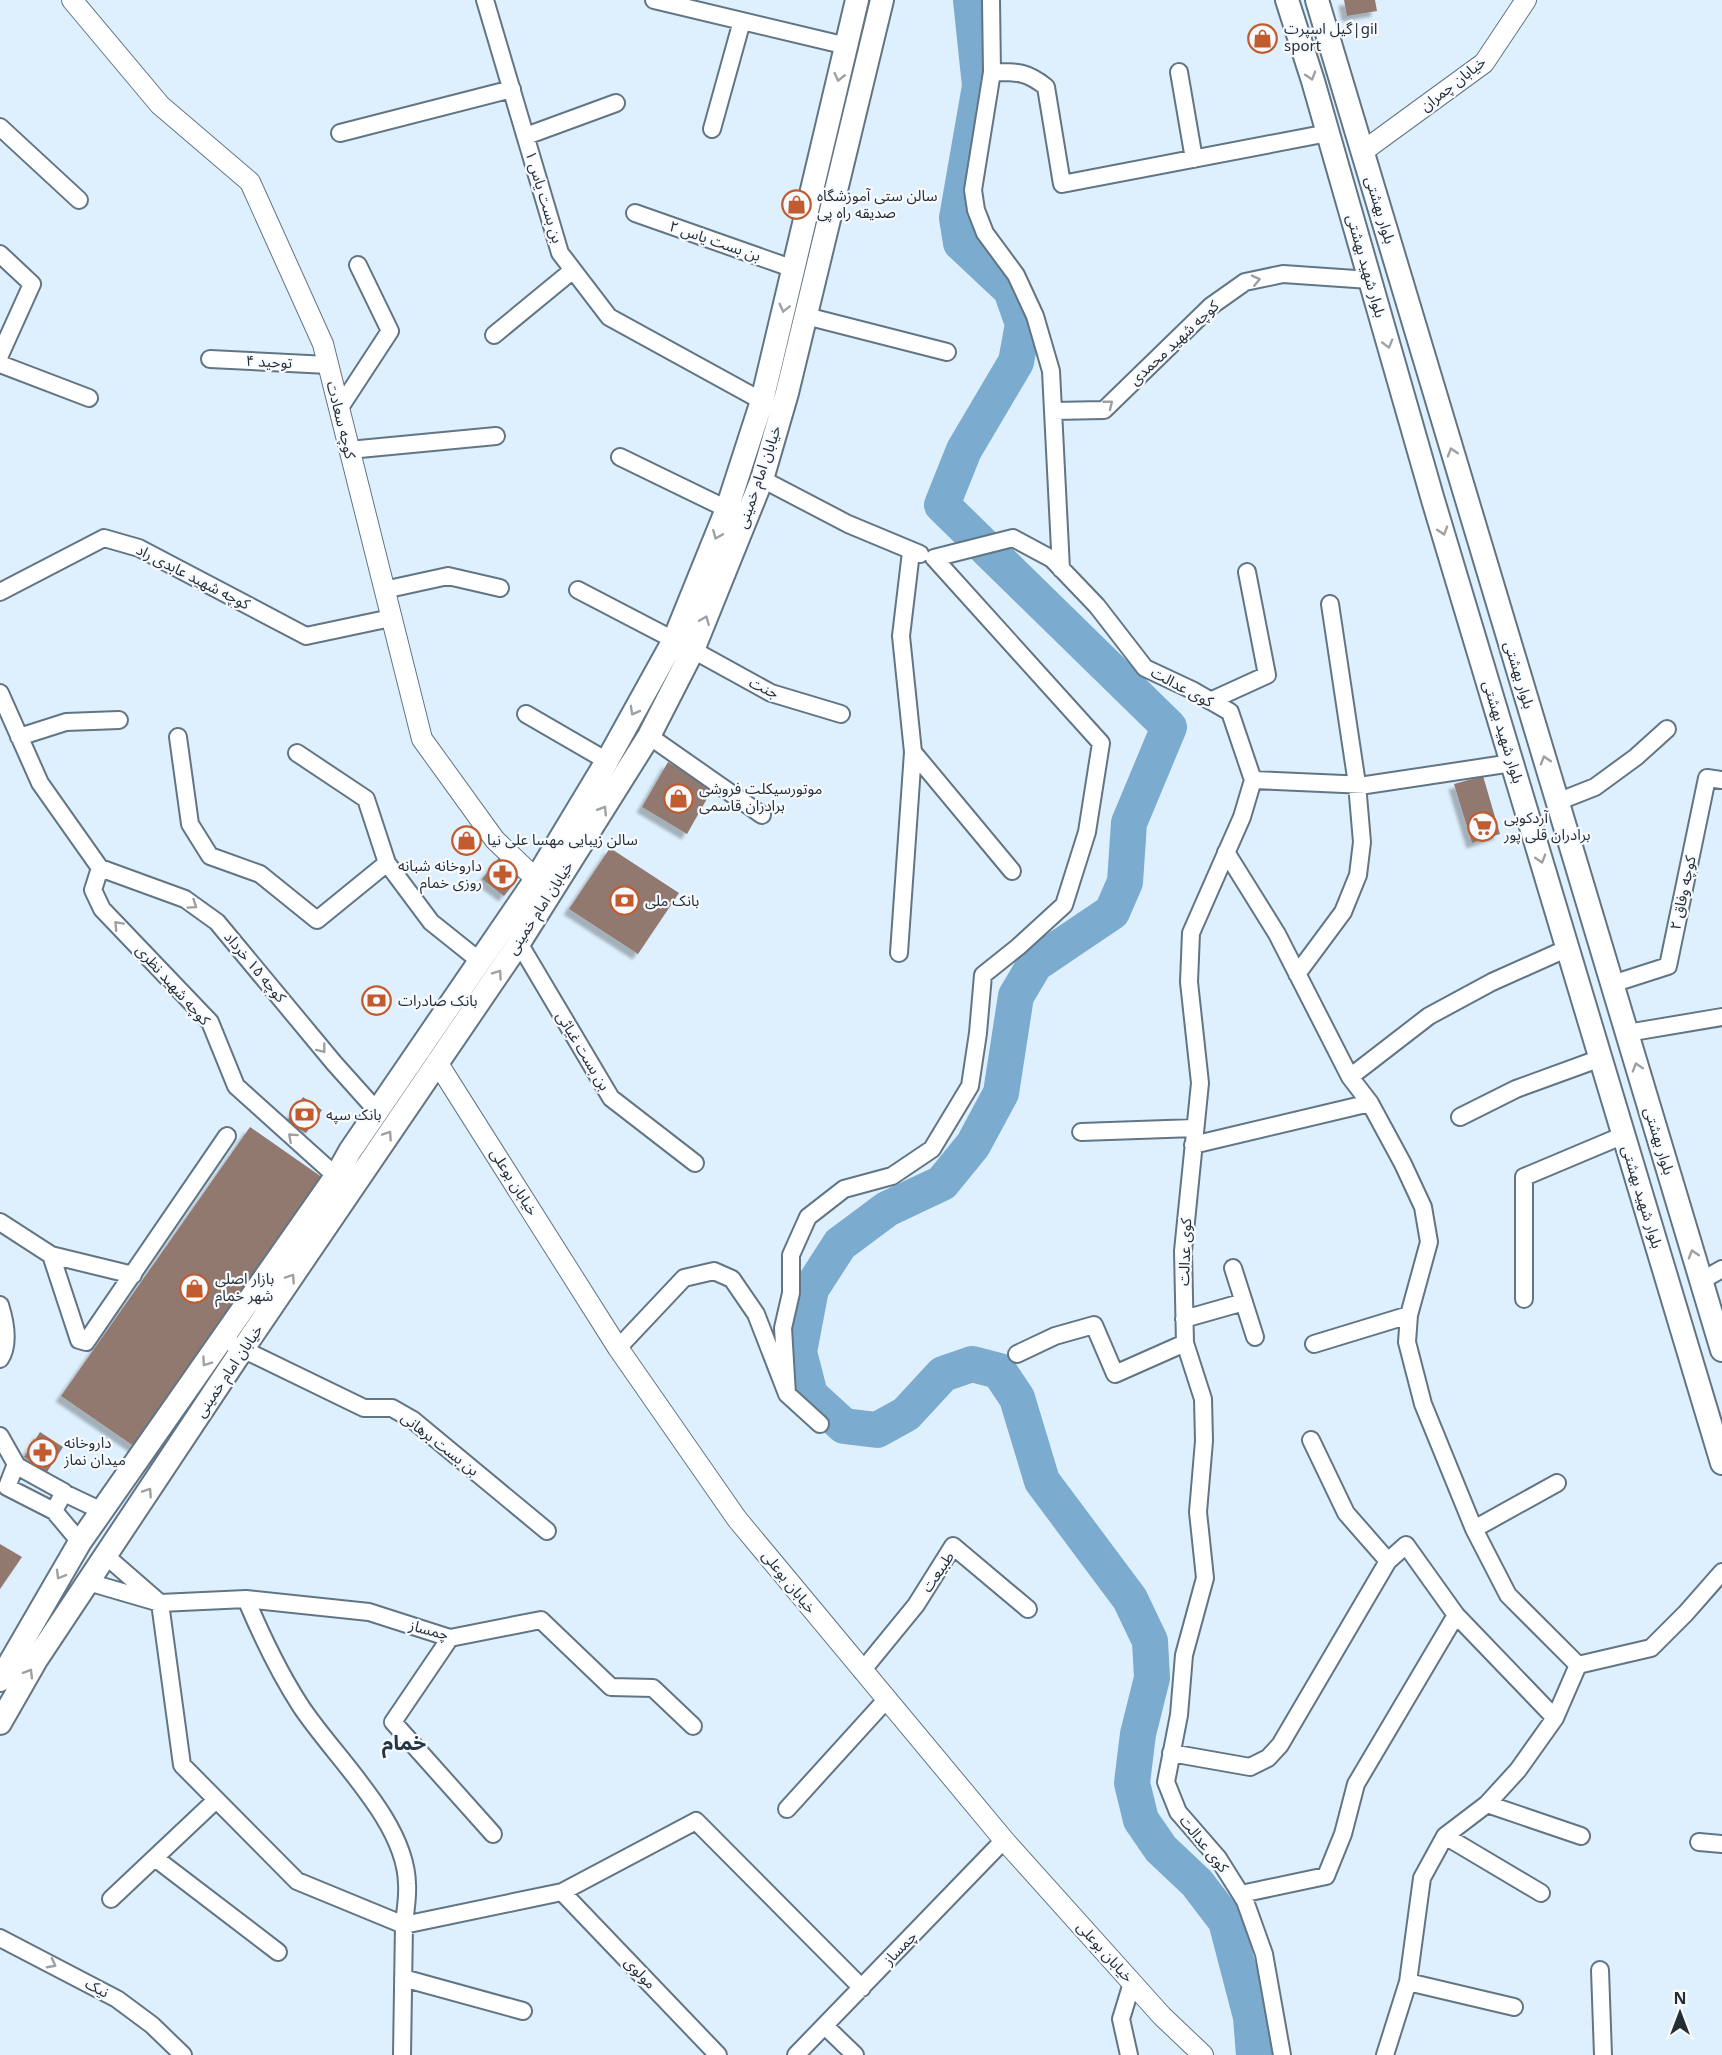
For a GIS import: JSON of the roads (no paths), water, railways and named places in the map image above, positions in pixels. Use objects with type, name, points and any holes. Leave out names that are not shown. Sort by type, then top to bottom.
[{"type":"main road","name":"خیابان امام خمینی","points":[[0,1724],[36,1660],[436,1062],[519,943],[649,736],[684,645],[762,400],[858,0]]},
{"type":"main road","name":"خیابان امام خمینی","points":[[0,1680],[80,1542],[336,1176],[377,1111],[481,962],[536,879],[607,761],[684,645],[762,478],[787,393],[882,0]]},
{"type":"main road","name":"بلوار شهید بهشتی","points":[[1287,0],[1328,133],[1433,500],[1722,1463]]},
{"type":"main road","name":"بلوار بهشتی","points":[[1317,0],[1722,1350]]},
{"type":"main road","points":[[1433,500],[1464,491]]},
{"type":"main road","points":[[102,1511],[125,1526]]},
{"type":"street","name":"کوچه سعادت","points":[[72,0],[159,105],[250,182],[322,344],[422,739],[495,840],[536,879]]},
{"type":"street","name":"بن بست یاس ۱","points":[[485,0],[560,253],[609,317],[762,400]]},
{"type":"street","points":[[654,0],[847,46]]},
{"type":"street","points":[[991,0],[992,72],[973,190],[976,210],[985,233],[1016,275],[1035,316],[1051,371],[1061,569]]},
{"type":"street","name":"خیابان چمران","points":[[1362,152],[1484,63],[1526,0]]},
{"type":"street","points":[[712,129],[742,21]]},
{"type":"street","points":[[992,72],[1016,72],[1033,76],[1046,87],[1062,184],[1328,133]]},
{"type":"street","points":[[1179,72],[1194,159]]},
{"type":"street","points":[[340,133],[512,89]]},
{"type":"street","points":[[526,136],[616,103]]},
{"type":"street","points":[[0,127],[79,200]]},
{"type":"street","name":"بن بست یاس ۲","points":[[635,213],[794,269]]},
{"type":"street","points":[[0,254],[32,284],[0,355]]},
{"type":"street","points":[[339,409],[390,331],[358,265]]},
{"type":"street","points":[[494,335],[573,270]]},
{"type":"street","name":"کوچه شهید محمدی","points":[[1053,411],[1104,410],[1210,306],[1245,282],[1283,274],[1370,280]]},
{"type":"street","points":[[806,316],[947,352]]},
{"type":"street","name":"توحید ۴","points":[[210,359],[328,365]]},
{"type":"street","points":[[0,364],[88,398]]},
{"type":"street","points":[[349,450],[496,436]]},
{"type":"street","points":[[620,456],[727,509]]},
{"type":"street","points":[[762,478],[849,524],[911,552],[934,558],[1101,743],[1087,832],[1064,904],[1018,947],[983,975],[970,1086],[932,1149],[892,1176],[844,1189],[808,1217],[790,1254],[790,1293],[783,1328],[787,1394]]},
{"type":"street","name":"کوچه شهید عابدی راد","points":[[0,592],[104,538],[139,548],[306,636],[391,618]]},
{"type":"street","name":"کوی عدالت","points":[[934,558],[1013,538],[1052,559],[1097,606],[1145,668],[1192,690],[1230,712],[1253,780],[1242,817],[1191,933],[1190,982],[1200,1083],[1183,1251],[1184,1319],[1185,1343],[1203,1399],[1204,1441],[1198,1512],[1205,1578],[1184,1655],[1179,1715],[1166,1782],[1178,1812],[1218,1858],[1245,1901],[1264,1954],[1282,2055]]},
{"type":"street","points":[[899,953],[914,752],[901,636],[911,552]]},
{"type":"street","points":[[1210,701],[1267,675],[1247,572]]},
{"type":"street","points":[[384,590],[448,576],[500,588]]},
{"type":"street","name":"جنت","points":[[578,590],[771,693],[841,714]]},
{"type":"street","points":[[1298,974],[1343,912],[1358,875],[1362,842],[1357,784],[1330,604]]},
{"type":"street","points":[[0,693],[40,783],[100,868]]},
{"type":"street","points":[[526,714],[607,761]]},
{"type":"street","points":[[20,737],[66,722],[119,720]]},
{"type":"street","points":[[1557,802],[1595,787],[1636,757],[1667,729]]},
{"type":"street","points":[[649,736],[762,815]]},
{"type":"street","points":[[178,737],[190,824],[210,856],[260,874],[317,920],[387,864]]},
{"type":"street","points":[[914,752],[1012,871]]},
{"type":"street","points":[[297,753],[366,799],[387,864],[431,922],[481,962]]},
{"type":"street","points":[[1253,780],[1366,785],[1512,763]]},
{"type":"street","name":"کوچه وفاق ۲","points":[[1612,984],[1668,966],[1707,778],[1722,780]]},
{"type":"street","points":[[1226,852],[1277,934],[1350,1077],[1370,1103],[1423,1207],[1429,1242],[1409,1315],[1407,1342],[1423,1404],[1474,1529],[1508,1595],[1578,1665]]},
{"type":"street","name":"کوچه ۱۵ خرداد","points":[[100,868],[185,899],[218,922],[334,1063],[377,1111]]},
{"type":"street","name":"کوچه شهید نظری","points":[[100,868],[93,890],[102,909],[210,1022],[236,1086],[336,1176]]},
{"type":"street","name":"بن بست غیاثی","points":[[519,943],[611,1098],[695,1162]]},
{"type":"street","points":[[1350,1077],[1429,1016],[1492,982],[1568,948]]},
{"type":"street","points":[[1627,1033],[1722,1017]]},
{"type":"street","points":[[1460,1117],[1516,1089],[1600,1058]]},
{"type":"street","name":"خیابان بوعلی","points":[[436,1062],[618,1347],[737,1519],[1004,1840],[1162,2016],[1203,2055]]},
{"type":"street","points":[[1193,1145],[1370,1103]]},
{"type":"street","points":[[1081,1132],[1195,1128]]},
{"type":"street","points":[[1524,1299],[1524,1177],[1624,1135]]},
{"type":"street","points":[[51,1255],[79,1340],[86,1342],[227,1136]]},
{"type":"street","points":[[0,1222],[51,1255],[133,1275]]},
{"type":"street","points":[[1233,1268],[1255,1337]]},
{"type":"street","points":[[1701,1281],[1722,1269]]},
{"type":"street","points":[[618,1347],[684,1278],[714,1271],[732,1279],[756,1314],[787,1394],[820,1424]]},
{"type":"street","points":[[1184,1319],[1244,1302]]},
{"type":"street","points":[[0,1305],[5,1323],[4,1353],[0,1359]]},
{"type":"street","points":[[1314,1344],[1409,1315]]},
{"type":"street","points":[[1017,1354],[1055,1336],[1094,1325],[1115,1374],[1185,1343]]},
{"type":"street","name":"بن بست برهانی","points":[[223,1338],[242,1350],[364,1408],[392,1408],[413,1420],[547,1531]]},
{"type":"street","points":[[0,1436],[17,1466],[64,1493],[102,1511]]},
{"type":"street","points":[[1311,1440],[1346,1513],[1389,1561]]},
{"type":"street","points":[[17,1466],[3,1485],[54,1511],[80,1542]]},
{"type":"street","points":[[1474,1529],[1557,1483]]},
{"type":"street","points":[[54,1511],[64,1493]]},
{"type":"street","points":[[1171,1753],[1250,1767],[1268,1758],[1280,1745],[1389,1561],[1406,1545],[1456,1615],[1555,1718]]},
{"type":"street","name":"طبيعت","points":[[862,1671],[916,1605],[953,1546],[1028,1608]]},
{"type":"street","points":[[106,1556],[159,1603],[182,1765],[297,1881],[404,1925],[562,1892],[696,1821],[862,1988]]},
{"type":"street","points":[[1578,1665],[1651,1648],[1722,1572]]},
{"type":"street","name":"چمساز","points":[[88,1582],[159,1603],[246,1599],[369,1612],[450,1638],[541,1620],[611,1687],[653,1688],[693,1726]]},
{"type":"street","points":[[246,1599],[271,1658],[301,1707],[383,1815],[402,1852],[408,1883],[404,1925],[402,2055]]},
{"type":"street","points":[[1241,1894],[1326,1876],[1343,1834],[1356,1784],[1456,1615]]},
{"type":"street","points":[[450,1638],[393,1722],[494,1834]]},
{"type":"street","points":[[1385,2055],[1408,1982],[1422,1878],[1445,1836],[1486,1804],[1518,1770],[1555,1718],[1578,1665]]},
{"type":"street","points":[[787,1809],[886,1700]]},
{"type":"street","points":[[111,1899],[216,1800]]},
{"type":"street","points":[[1486,1804],[1581,1836]]},
{"type":"street","points":[[1445,1836],[1541,1893]]},
{"type":"street","name":"چمساز","points":[[796,2055],[1004,1840]]},
{"type":"street","points":[[1699,1842],[1722,1844]]},
{"type":"street","points":[[155,1858],[278,1952]]},
{"type":"street","name":"مولوی","points":[[562,1892],[718,2055]]},
{"type":"street","name":"نیک","points":[[0,1938],[117,1998],[152,2025],[183,2055]]},
{"type":"street","points":[[1600,1970],[1603,2055]]},
{"type":"street","points":[[403,1978],[523,2011]]},
{"type":"street","points":[[1408,1982],[1514,2007]]},
{"type":"street","points":[[1129,2055],[1121,2019],[1132,1983]]},
{"type":"street","points":[[825,2026],[855,2055]]},
{"type":"waterway","points":[[971,0],[980,86],[957,218],[961,243],[1011,290],[1023,324],[1016,362],[964,450],[942,505],[1169,727],[1129,823],[1125,882],[1112,912],[1035,964],[1016,996],[1001,1093],[973,1145],[942,1183],[887,1209],[840,1244],[811,1289],[799,1352],[810,1395],[844,1426],[877,1430],[906,1414],[943,1374],[972,1364],[999,1371],[1017,1398],[1042,1481],[1130,1599],[1150,1641],[1152,1678],[1138,1734],[1132,1783],[1141,1820],[1161,1849],[1197,1883],[1226,1921],[1251,2017],[1254,2055]]},
{"type":"place","name":"گیل اسپرت|gil sport","points":[[1263,38]]},
{"type":"place","name":"سالن ستی آموزشگاه صدیقه راه پی","points":[[796,205]]},
{"type":"place","name":"موتورسیکلت فروشی برادران قاسمی","points":[[678,798]]},
{"type":"place","name":"آردکوبی برادران قلی پور","points":[[1483,827]]},
{"type":"place","name":"سالن زیبایی مهسا علی نیا","points":[[466,840]]},
{"type":"place","name":"داروخانه شبانه روزی خمام","points":[[503,875]]},
{"type":"place","name":"بانک ملی","points":[[624,901]]},
{"type":"place","name":"بانک صادرات","points":[[377,1001]]},
{"type":"place","name":"بانک سپه","points":[[305,1115]]},
{"type":"place","name":"بازار اصلی شهر خمام","points":[[194,1288]]},
{"type":"place","name":"داروخانه میدان نماز","points":[[43,1452]]},
{"type":"district","name":"خمام","points":[[404,1743]]}]
